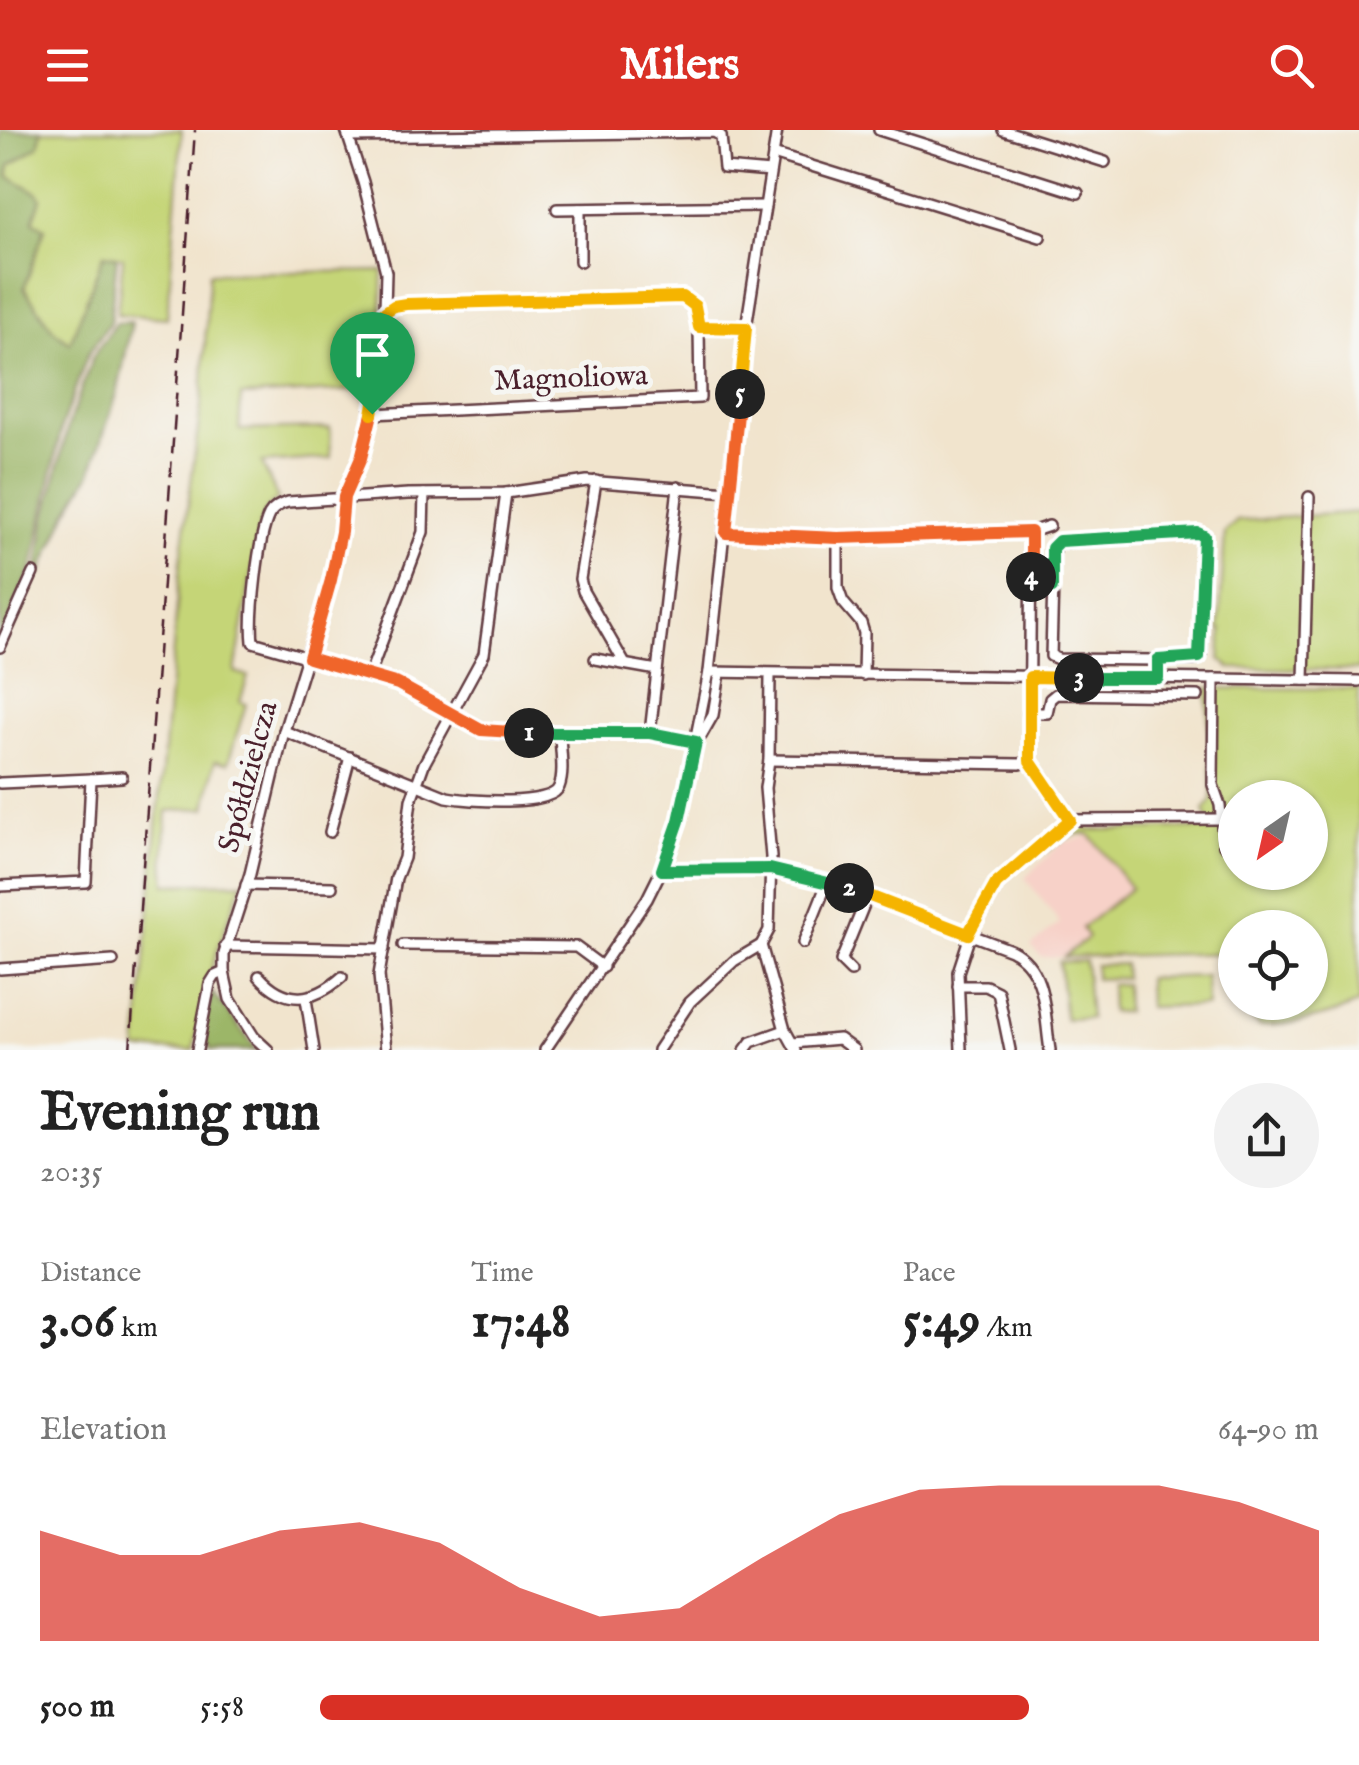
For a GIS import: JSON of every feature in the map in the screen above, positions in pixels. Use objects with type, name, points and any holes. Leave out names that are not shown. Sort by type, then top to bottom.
[{"type":"street","points":[[544,1050],[603,967],[662,870],[679,821],[696,742],[713,716],[746,328],[777,130]]},
{"type":"street","points":[[879,130],[1078,193]]},
{"type":"street","points":[[1002,130],[1105,162]]},
{"type":"street","points":[[348,134],[714,132],[721,136],[724,168],[770,172]]},
{"type":"street","name":"Spółdzielcza","points":[[224,972],[226,946],[334,564],[344,497],[361,458],[384,347],[386,272],[348,134]]},
{"type":"street","points":[[773,154],[1040,237]]},
{"type":"street","points":[[557,209],[765,206]]},
{"type":"street","points":[[580,209],[580,260]]},
{"type":"street","points":[[385,312],[406,304],[683,297],[695,306],[699,327],[746,328]]},
{"type":"street","name":"Magnoliowa","points":[[372,414],[700,398],[699,327]]},
{"type":"street","points":[[696,742],[650,733],[494,733],[398,684],[253,642],[252,618],[270,514],[288,502],[506,493],[596,481],[730,492]]},
{"type":"street","points":[[596,481],[580,579],[583,591],[626,664]]},
{"type":"street","points":[[650,733],[678,486]]},
{"type":"street","points":[[386,1050],[380,975],[416,782],[484,654],[506,493]]},
{"type":"street","points":[[369,676],[423,532],[424,494]]},
{"type":"street","points":[[1304,680],[1308,497]]},
{"type":"street","points":[[726,533],[838,538],[1031,532],[1050,526]]},
{"type":"street","points":[[1031,532],[1030,761],[1070,820]]},
{"type":"street","points":[[1202,534],[1206,540],[1201,654],[1193,660],[1158,660],[1053,658],[1050,652],[1054,543],[1202,534]]},
{"type":"street","points":[[838,538],[838,588],[864,633],[863,675]]},
{"type":"street","points":[[0,647],[33,573]]},
{"type":"street","points":[[1031,587],[1052,588]]},
{"type":"street","points":[[595,659],[657,670]]},
{"type":"street","points":[[1158,660],[1158,678]]},
{"type":"street","points":[[714,672],[1359,681]]},
{"type":"street","points":[[658,1050],[690,1002],[734,961],[762,945],[769,930],[770,869],[764,788],[769,760],[770,675]]},
{"type":"street","points":[[1182,679],[1182,696]]},
{"type":"street","points":[[1214,679],[1214,785],[1218,802]]},
{"type":"street","points":[[1028,713],[1049,712],[1050,699],[1056,694],[1198,696]]},
{"type":"street","points":[[284,731],[465,800],[554,796],[561,779],[560,732]]},
{"type":"street","points":[[330,832],[350,756]]},
{"type":"street","points":[[769,760],[1014,764],[1030,761]]},
{"type":"street","points":[[0,784],[122,777]]},
{"type":"street","points":[[0,886],[86,882],[91,778]]},
{"type":"street","points":[[961,1050],[961,957],[968,934],[996,884],[1070,820],[1218,819]]},
{"type":"street","points":[[662,870],[770,869],[828,880],[1021,955],[1035,972],[1042,994],[1050,1050]]},
{"type":"street","points":[[804,943],[828,880]]},
{"type":"street","name":"Spółdzielcza","points":[[246,885],[332,888]]},
{"type":"street","points":[[851,971],[841,961],[868,895]]},
{"type":"street","points":[[762,945],[785,1030],[795,1046],[838,1040],[854,1050]]},
{"type":"street","points":[[226,946],[384,948]]},
{"type":"street","points":[[402,946],[576,948],[603,967]]},
{"type":"street","points":[[0,969],[113,961]]},
{"type":"street","points":[[197,1050],[210,984],[224,972],[235,1010],[268,1050]]},
{"type":"street","points":[[260,976],[275,992],[306,1000],[342,978]]},
{"type":"street","points":[[958,986],[986,986],[998,992],[1010,1050]]},
{"type":"street","points":[[306,1000],[314,1050]]},
{"type":"street","points":[[746,1050],[751,1042],[785,1030]]},
{"type":"shaded area","points":[[1089,836],[1130,889],[1081,928],[1087,937],[1061,957],[1041,957],[1031,946],[1060,923],[1025,878],[1062,843]]},
{"type":"green space","points":[[0,130],[42,130],[38,146],[10,165],[8,176],[38,193],[41,199],[33,221],[45,228],[24,288],[53,330],[70,343],[104,254],[117,257],[110,322],[88,354],[62,425],[32,570],[0,646]]},
{"type":"green space","points":[[42,130],[182,130],[167,318],[117,314],[123,258],[104,254],[70,344],[53,330],[24,288],[44,229],[33,222],[35,209],[8,176],[10,165],[38,146]]},
{"type":"green space","points":[[383,271],[380,351],[374,389],[241,396],[239,430],[330,428],[331,458],[262,463],[278,499],[267,508],[260,523],[235,672],[248,676],[240,702],[246,704],[228,763],[215,761],[206,808],[167,811],[164,857],[166,884],[243,882],[213,964],[194,1050],[137,1050],[181,560],[202,398],[209,273]]},
{"type":"green space","points":[[132,322],[117,394],[90,475],[68,511],[41,573],[37,572],[68,426],[93,356],[116,323]]},
{"type":"green space","points":[[1359,512],[1359,670],[1230,668],[1220,659],[1225,532],[1237,521]]},
{"type":"green space","points":[[1207,688],[1359,689],[1359,1003],[1328,1015],[1328,910],[1218,910],[1218,953],[1064,957],[1088,937],[1082,928],[1131,888],[1090,835],[1071,835],[1044,853],[1042,850],[1074,828],[1087,826],[1088,830],[1211,828],[1204,810],[1212,800]]},
{"type":"green space","points":[[1085,961],[1090,1018],[1065,1019],[1059,962]]},
{"type":"green space","points":[[1124,964],[1125,978],[1095,979],[1095,965]]},
{"type":"green space","points":[[1206,976],[1207,1006],[1148,1007],[1147,978]]},
{"type":"green space","points":[[1110,984],[1125,984],[1126,1012],[1111,1012]]},
{"type":"green space","points":[[212,992],[257,1050],[211,1050],[202,1032]]},
{"type":"green space","points":[[1253,1020],[1305,1020],[1297,1022],[1259,1026]]},
{"type":"railway","points":[[130,1050],[195,130]]},
{"type":"route","points":[[683,297],[695,306],[699,327],[746,328],[726,533],[838,538],[1031,532],[1031,587],[1052,588],[1052,552],[1054,543],[1059,541],[1202,534],[1206,540],[1201,654],[1193,660],[1158,660],[1158,678],[1030,677],[1030,761],[1070,820],[996,884],[968,934],[828,880],[757,868],[662,870],[679,821],[696,742],[650,733],[494,733],[468,724],[398,684],[309,658],[331,580],[344,497],[361,458],[372,414],[384,347],[385,312],[394,306],[683,297]]}]
